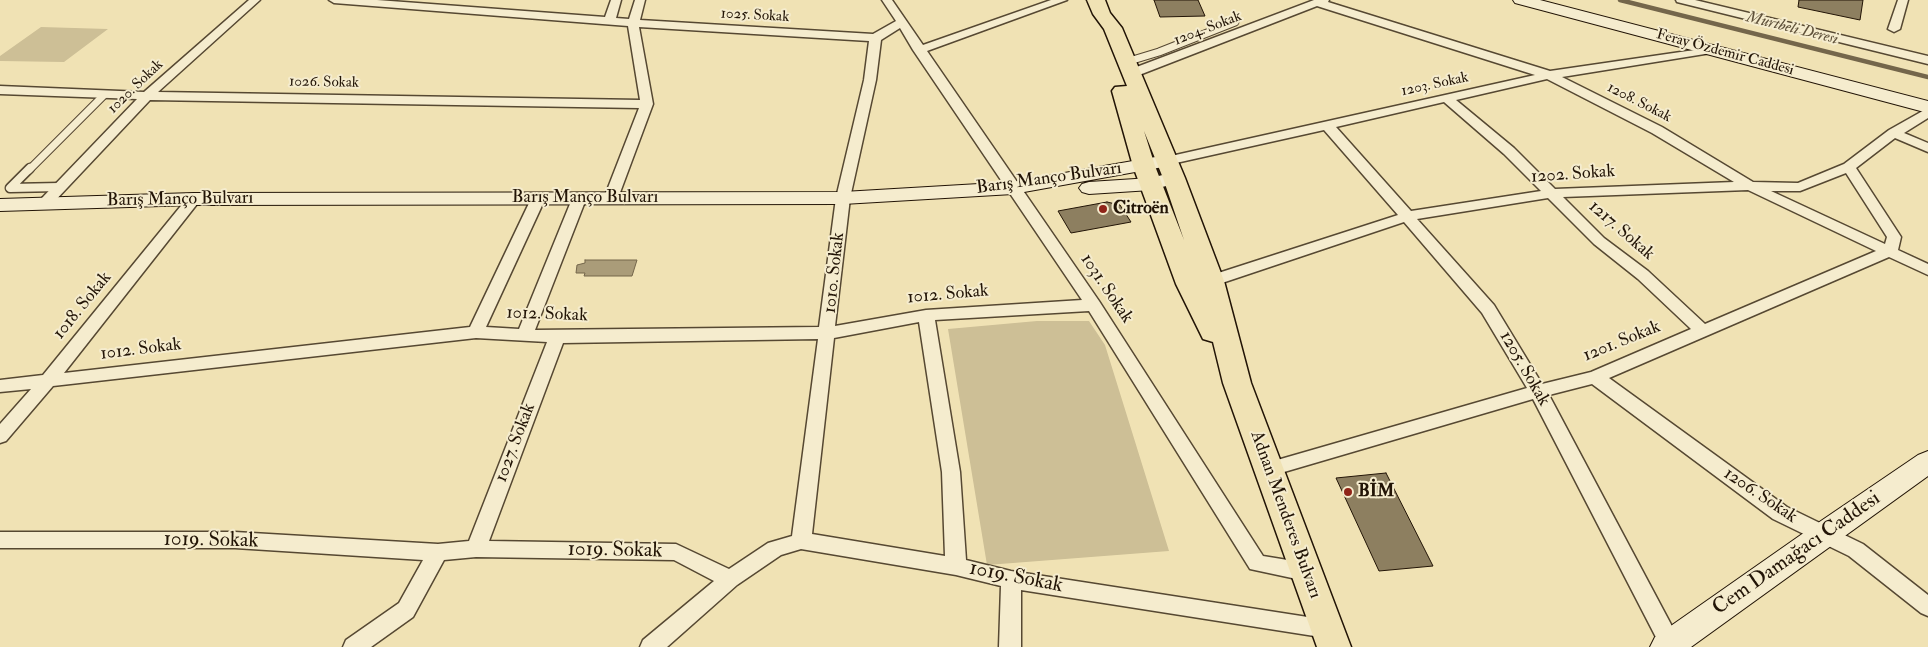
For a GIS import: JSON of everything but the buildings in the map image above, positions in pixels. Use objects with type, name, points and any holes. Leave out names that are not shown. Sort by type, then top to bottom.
[{"type":"main road","name":"Feray Özdemir Caddesi","points":[[1521,0],[1928,107]]},
{"type":"main road","name":"Adnan Menderes Bulvarı","points":[[1099,7],[1113,28],[1128,68],[1159,172],[1189,284],[1236,383],[1331,638]]},
{"type":"main road","name":"Adnan Menderes Bulvarı","points":[[1099,7],[1101,29],[1159,172],[1211,281],[1236,383]]},
{"type":"main road","name":"Barış Manço Bulvarı","points":[[0,205],[46,202],[194,199],[843,198],[1012,188],[1043,190],[1159,172]]},
{"type":"main road","name":"Cem Damağacı Caddesi","points":[[1670,646],[1824,533],[1928,462]]},
{"type":"street","name":"1020. Sokak","points":[[46,202],[147,96],[255,0]]},
{"type":"street","name":"1025. Sokak","points":[[334,0],[610,21],[875,38]]},
{"type":"street","points":[[610,21],[616,0]]},
{"type":"street","points":[[611,198],[647,104],[633,22],[640,0]]},
{"type":"street","name":"1031. Sokak","points":[[887,0],[1012,188],[1093,305],[1257,563],[1306,572]]},
{"type":"street","points":[[919,50],[1062,0]]},
{"type":"street","points":[[1680,0],[1928,60]]},
{"type":"street","points":[[1894,29],[1903,0]]},
{"type":"street","name":"1204. Sokak","points":[[1128,68],[1321,1]]},
{"type":"street","name":"1208. Sokak","points":[[1321,1],[1549,76],[1657,130],[1750,186],[1928,270]]},
{"type":"street","points":[[875,38],[902,22]]},
{"type":"street","name":"1010. Sokak","points":[[801,541],[828,333],[843,198],[870,80],[875,38]]},
{"type":"street","name":"1203. Sokak","points":[[1159,172],[1327,125],[1549,76],[1711,49]]},
{"type":"street","name":"1026. Sokak","points":[[0,90],[147,96],[647,104]]},
{"type":"street","name":"1217. Sokak","points":[[1448,99],[1509,151],[1599,241],[1643,275],[1703,331]]},
{"type":"street","name":"1202. Sokak","points":[[1211,281],[1409,216],[1552,193],[1750,186],[1800,187],[1849,167],[1894,133],[1928,112]]},
{"type":"street","name":"1205. Sokak","points":[[1327,125],[1409,216],[1488,309],[1538,391],[1670,646]]},
{"type":"street","points":[[1894,133],[1928,148]]},
{"type":"street","points":[[1849,167],[1894,237],[1890,251]]},
{"type":"street","name":"1018. Sokak","points":[[0,436],[48,381],[194,199]]},
{"type":"street","points":[[476,332],[538,199]]},
{"type":"street","points":[[525,335],[579,199]]},
{"type":"street","name":"1201. Sokak","points":[[1267,470],[1538,391],[1595,377],[1890,251]]},
{"type":"street","name":"1012. Sokak","points":[[0,386],[476,332],[556,338],[828,333],[926,315],[1093,305]]},
{"type":"street","points":[[926,315],[951,472],[956,566]]},
{"type":"street","name":"1027. Sokak","points":[[476,549],[556,338]]},
{"type":"street","name":"1206. Sokak","points":[[1595,377],[1780,513],[1856,550],[1928,608]]},
{"type":"street","name":"1019. Sokak","points":[[0,540],[234,540],[438,552],[476,549],[676,552],[730,579],[775,549],[801,541],[956,566],[1011,580],[1331,638]]},
{"type":"street","points":[[354,647],[406,610],[438,552]]},
{"type":"street","points":[[651,647],[730,579]]},
{"type":"street","points":[[1010,647],[1011,580]]},
{"type":"lane","points":[[1128,68],[1159,52],[1235,22]]},
{"type":"lane","points":[[60,187],[10,188],[104,95]]},
{"type":"shaded area","points":[[41,27],[108,29],[64,62],[0,61],[0,56]]},
{"type":"shaded area","points":[[585,260],[637,260],[632,276],[584,276],[585,273],[576,273],[577,265],[585,263]]},
{"type":"shaded area","points":[[1037,321],[1089,321],[1105,345],[1169,551],[987,565],[948,329]]},
{"type":"waterway","name":"Murtbeli Deresi","points":[[1620,0],[1928,77]]},
{"type":"place","name":"Citroën","points":[[1103,209]]},
{"type":"place","name":"BİM","points":[[1348,492]]}]
